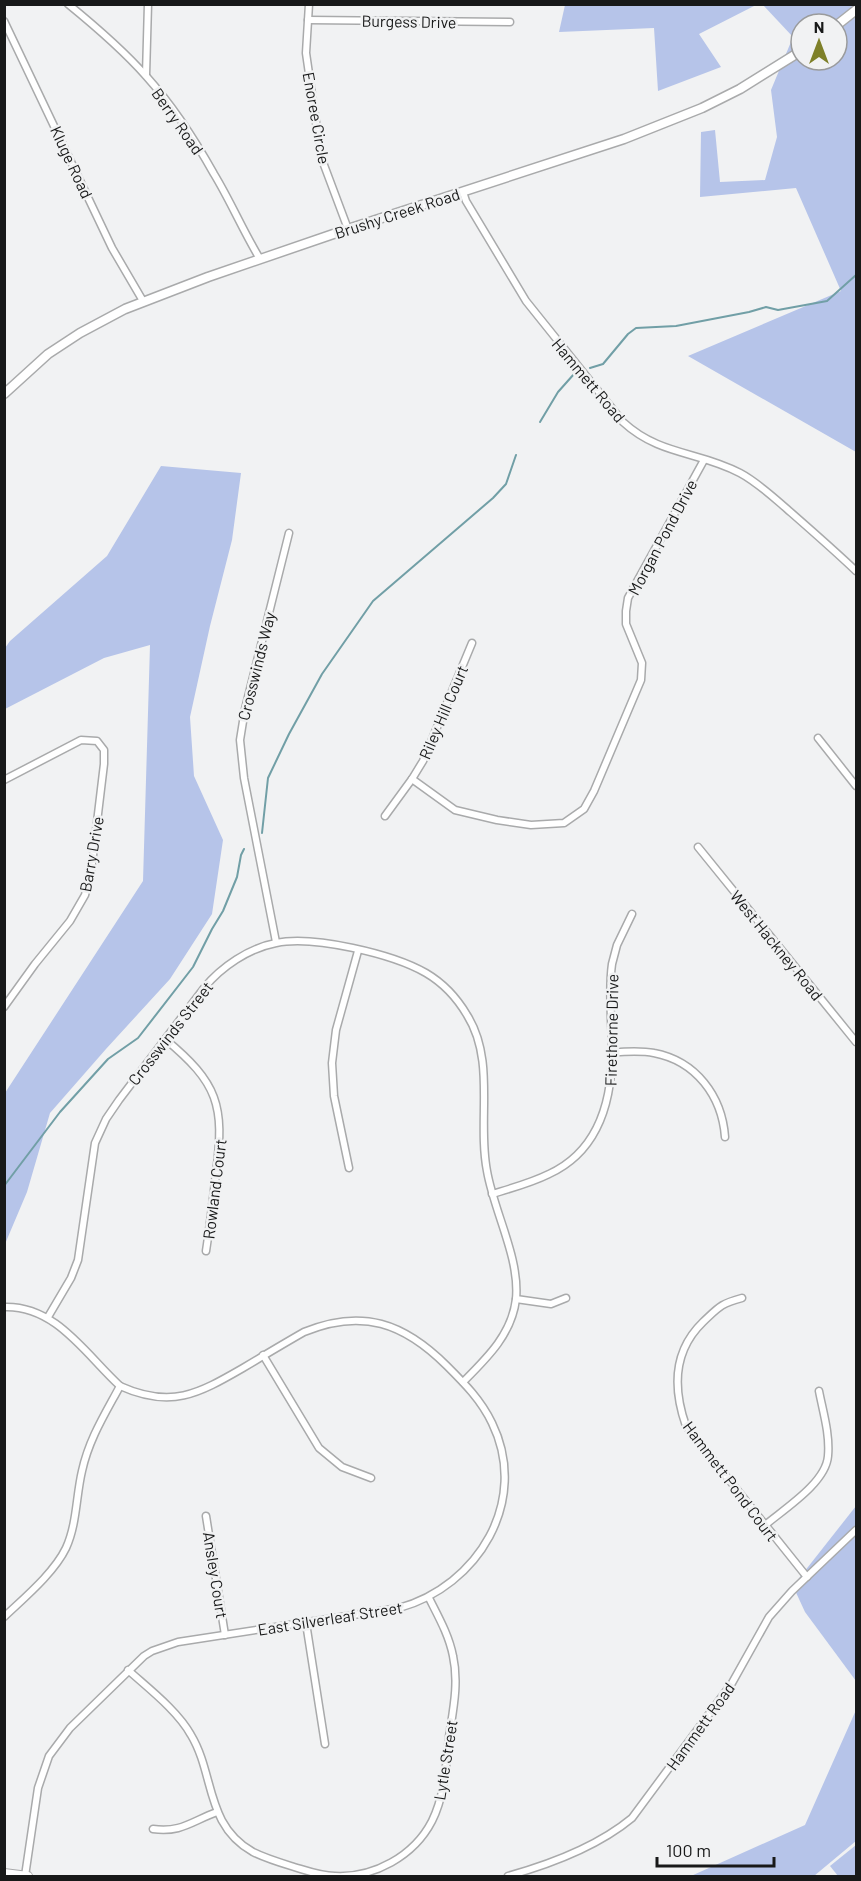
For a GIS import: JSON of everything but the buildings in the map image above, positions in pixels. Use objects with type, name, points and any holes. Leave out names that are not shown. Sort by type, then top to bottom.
[{"type":"main road","name":"Brushy Creek Road","points":[[4,394],[32,366],[62,344],[99,322],[143,302],[348,229],[624,139],[702,108],[740,89],[789,58]]},
{"type":"street","name":"Berry Road","points":[[68,4],[146,75],[215,175],[260,259]]},
{"type":"street","points":[[146,75],[148,4]]},
{"type":"street","name":"Enoree Circle","points":[[309,4],[306,53],[317,129],[324,165],[348,229]]},
{"type":"street","name":"Burgess Drive","points":[[308,20],[510,22]]},
{"type":"street","name":"Kluge Road","points":[[4,21],[112,248],[143,302]]},
{"type":"street","name":"Hammett Road","points":[[463,192],[466,201],[526,301],[629,428],[651,442],[675,452],[724,465],[755,482],[856,571]]},
{"type":"street","name":"Morgan Pond Drive","points":[[412,779],[455,810],[497,820],[531,825],[564,823],[584,809],[594,791],[641,681],[642,663],[626,624],[628,598],[704,459]]},
{"type":"street","name":"Crosswinds Way","points":[[276,942],[245,787],[240,740],[244,709],[290,532]]},
{"type":"street","name":"Riley Hill Court","points":[[385,816],[423,761],[472,643]]},
{"type":"street","points":[[818,738],[856,786]]},
{"type":"street","name":"Barry Drive","points":[[4,780],[72,744],[88,739],[98,741],[104,750],[89,883],[70,921],[4,1006]]},
{"type":"street","name":"West Hackney Road","points":[[698,847],[856,1042]]},
{"type":"street","name":"Firethorne Drive","points":[[492,1194],[551,1174],[569,1162],[582,1149],[596,1129],[607,1105],[611,1084],[612,963],[617,945],[632,914]]},
{"type":"street","name":"Crosswinds Street","points":[[48,1317],[64,1291],[78,1260],[92,1161],[100,1130],[118,1100],[218,973],[250,952],[276,942],[318,942],[401,962],[427,974],[450,993],[469,1018],[477,1037],[482,1058],[484,1153],[492,1194],[514,1271],[516,1299],[512,1319],[496,1347],[463,1382]]},
{"type":"street","points":[[349,1168],[334,1096],[332,1063],[336,1030],[358,951]]},
{"type":"street","name":"Rowland Court","points":[[165,1039],[189,1058],[202,1074],[219,1114],[220,1141],[206,1251]]},
{"type":"street","points":[[612,1052],[656,1053],[675,1060],[691,1070],[707,1085],[716,1099],[723,1120],[725,1137]]},
{"type":"street","points":[[516,1299],[551,1304],[566,1298]]},
{"type":"street","name":"Hammett Pond Court","points":[[742,1298],[723,1303],[686,1344],[678,1366],[677,1389],[680,1408],[686,1426],[807,1577]]},
{"type":"street","points":[[4,1307],[35,1311],[48,1317],[60,1326],[120,1386],[97,1427],[87,1452],[81,1473],[72,1528],[65,1550],[51,1569],[4,1617]]},
{"type":"street","name":"East Silverleaf Street","points":[[26,1876],[38,1788],[49,1756],[70,1728],[128,1670],[152,1651],[178,1642],[399,1608],[429,1598],[454,1582],[475,1560],[492,1532],[501,1502],[503,1469],[498,1438],[482,1405],[433,1352],[415,1338],[392,1327],[368,1321],[344,1321],[321,1325],[304,1332],[210,1387],[186,1395],[158,1397],[132,1392],[120,1386]]},
{"type":"street","points":[[263,1355],[319,1448],[342,1467],[371,1478]]},
{"type":"street","points":[[764,1526],[814,1485],[824,1471],[828,1458],[828,1442],[819,1391]]},
{"type":"street","name":"Ansley Court","points":[[206,1516],[225,1635]]},
{"type":"street","name":"Hammett Road","points":[[508,1876],[535,1869],[569,1854],[610,1834],[633,1818],[732,1683],[769,1617],[856,1530]]},
{"type":"street","name":"Lytle Street","points":[[128,1670],[190,1732],[199,1752],[217,1812],[232,1835],[251,1851],[274,1861],[323,1875],[347,1876],[372,1871],[395,1860],[415,1845],[431,1822],[441,1797],[456,1684],[455,1665],[450,1643],[429,1598]]},
{"type":"street","points":[[306,1623],[325,1744]]},
{"type":"street","points":[[153,1829],[176,1830],[217,1812]]},
{"type":"street","points":[[4,1874],[26,1876]]},
{"type":"shaded area","points":[[565,4],[756,5],[699,34],[721,67],[658,91],[654,28],[559,32]]},
{"type":"shaded area","points":[[763,5],[856,5],[856,452],[688,356],[841,291],[796,188],[700,197],[701,132],[715,130],[720,182],[765,180],[777,137],[771,90],[789,47],[789,72],[849,72],[849,12],[789,12],[789,33]]},
{"type":"shaded area","points":[[161,466],[241,473],[232,540],[190,717],[194,776],[223,840],[212,914],[170,979],[50,1113],[27,1192],[5,1244],[5,1093],[143,881],[150,645],[104,658],[5,709],[5,648],[10,641],[107,556]]},
{"type":"shaded area","points":[[856,1506],[856,1681],[805,1612],[793,1586]]},
{"type":"shaded area","points":[[856,1710],[856,1841],[814,1876],[691,1876],[805,1825]]},
{"type":"shaded area","points":[[856,1845],[856,1876],[838,1876],[830,1866]]},
{"type":"waterway","points":[[590,368],[603,364],[628,334],[636,328],[676,326],[766,307],[778,310],[827,301],[856,275]]},
{"type":"waterway","points":[[540,422],[558,392],[574,374]]},
{"type":"waterway","points":[[262,833],[268,778],[322,674],[373,601],[493,498],[506,484],[516,455]]},
{"type":"waterway","points":[[4,1186],[60,1112],[108,1059],[138,1038],[193,967],[223,911],[237,877],[244,849]]}]
